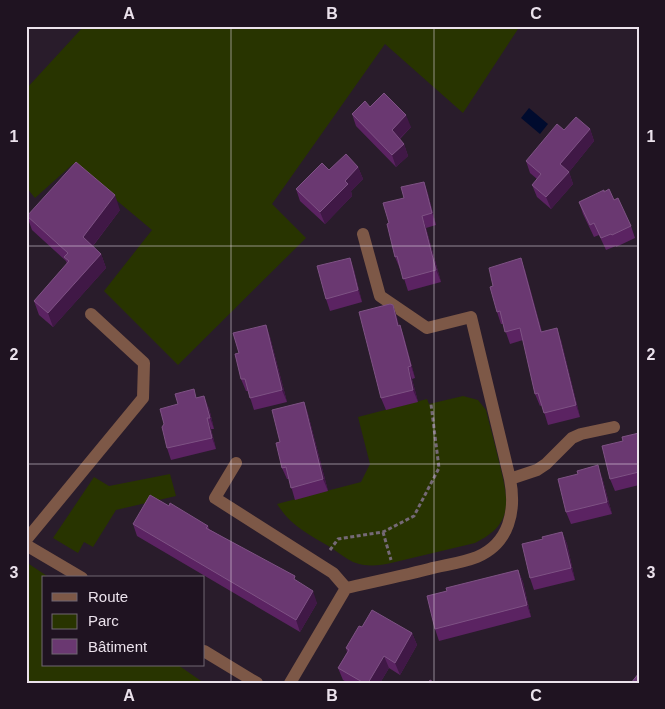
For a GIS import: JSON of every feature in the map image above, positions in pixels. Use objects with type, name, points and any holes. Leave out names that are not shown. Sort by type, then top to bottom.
[{"type":"street","points":[[290,683],[346,588],[477,557],[496,544],[504,535],[512,515],[513,502],[510,479],[471,318],[427,328],[380,296],[363,234]]},
{"type":"street","points":[[26,540],[143,398],[144,363],[91,314]]},
{"type":"street","points":[[510,479],[537,470],[572,438],[614,426]]},
{"type":"street","points":[[236,463],[215,498],[333,573],[346,588]]},
{"type":"street","points":[[26,545],[79,576]]},
{"type":"street","points":[[205,652],[257,683]]},
{"type":"path","points":[[321,566],[338,539],[383,532],[414,516],[438,468],[430,404]]},
{"type":"path","points":[[383,532],[395,577]]},
{"type":"green space","points":[[84,26],[520,26],[463,113],[385,44],[272,204],[306,238],[178,365],[104,291],[152,230],[73,164],[35,198],[26,187],[26,89]]},
{"type":"green space","points":[[463,396],[478,400],[486,410],[505,487],[506,499],[506,509],[497,527],[475,543],[386,564],[362,565],[350,560],[300,529],[282,512],[277,504],[361,482],[370,464],[358,417],[427,399],[429,404]]},
{"type":"green space","points":[[170,474],[176,496],[116,510],[93,547],[84,542],[78,553],[53,538],[94,477],[109,486]]},
{"type":"green space","points":[[26,562],[47,576],[42,576],[42,666],[179,666],[204,683],[26,683]]},
{"type":"water","points":[[529,108],[548,124],[540,134],[521,118]]},
{"type":"building","points":[[384,93],[406,115],[392,130],[404,144],[392,155],[352,114],[365,101],[370,107]]},
{"type":"building","points":[[576,117],[590,129],[560,164],[569,172],[546,197],[532,185],[541,174],[526,161],[557,124],[564,130]]},
{"type":"building","points":[[346,154],[358,167],[345,181],[348,184],[320,212],[296,189],[322,163],[329,170]]},
{"type":"building","points":[[76,162],[115,195],[83,237],[101,254],[48,313],[34,301],[69,261],[64,257],[68,253],[27,216]]},
{"type":"building","points":[[424,182],[432,213],[422,216],[436,270],[403,279],[397,256],[395,257],[387,224],[389,223],[383,203],[404,198],[401,187]]},
{"type":"building","points":[[609,189],[614,200],[618,198],[631,226],[601,238],[594,223],[590,225],[579,202]]},
{"type":"building","points":[[350,258],[358,290],[326,299],[317,266]]},
{"type":"building","points":[[521,258],[541,332],[557,328],[576,405],[544,413],[538,393],[535,394],[520,328],[505,332],[500,311],[497,312],[490,287],[493,286],[489,268]]},
{"type":"building","points":[[390,304],[393,305],[398,326],[400,325],[411,366],[408,367],[413,390],[381,398],[359,312]]},
{"type":"building","points":[[266,325],[282,390],[250,398],[245,379],[241,379],[235,354],[239,353],[233,333]]},
{"type":"building","points":[[194,389],[196,398],[204,396],[210,418],[207,418],[212,438],[167,448],[160,409],[178,404],[175,394]]},
{"type":"building","points":[[304,402],[323,479],[291,488],[286,467],[282,468],[276,443],[280,442],[272,410]]},
{"type":"building","points":[[639,433],[639,472],[610,479],[602,446],[623,441],[622,437]]},
{"type":"building","points":[[598,465],[607,502],[566,512],[558,479],[578,474],[577,471]]},
{"type":"building","points":[[150,495],[169,506],[170,503],[208,526],[206,528],[295,576],[294,579],[313,591],[296,620],[133,524]]},
{"type":"building","points":[[562,532],[571,568],[530,578],[522,544]]},
{"type":"building","points":[[518,570],[527,605],[435,629],[427,596],[447,591],[446,588]]},
{"type":"building","points":[[372,610],[412,633],[395,663],[384,656],[368,683],[364,683],[338,668],[349,650],[346,648],[359,626],[362,627]]},
{"type":"building","points":[[639,673],[639,683],[631,683]]}]
